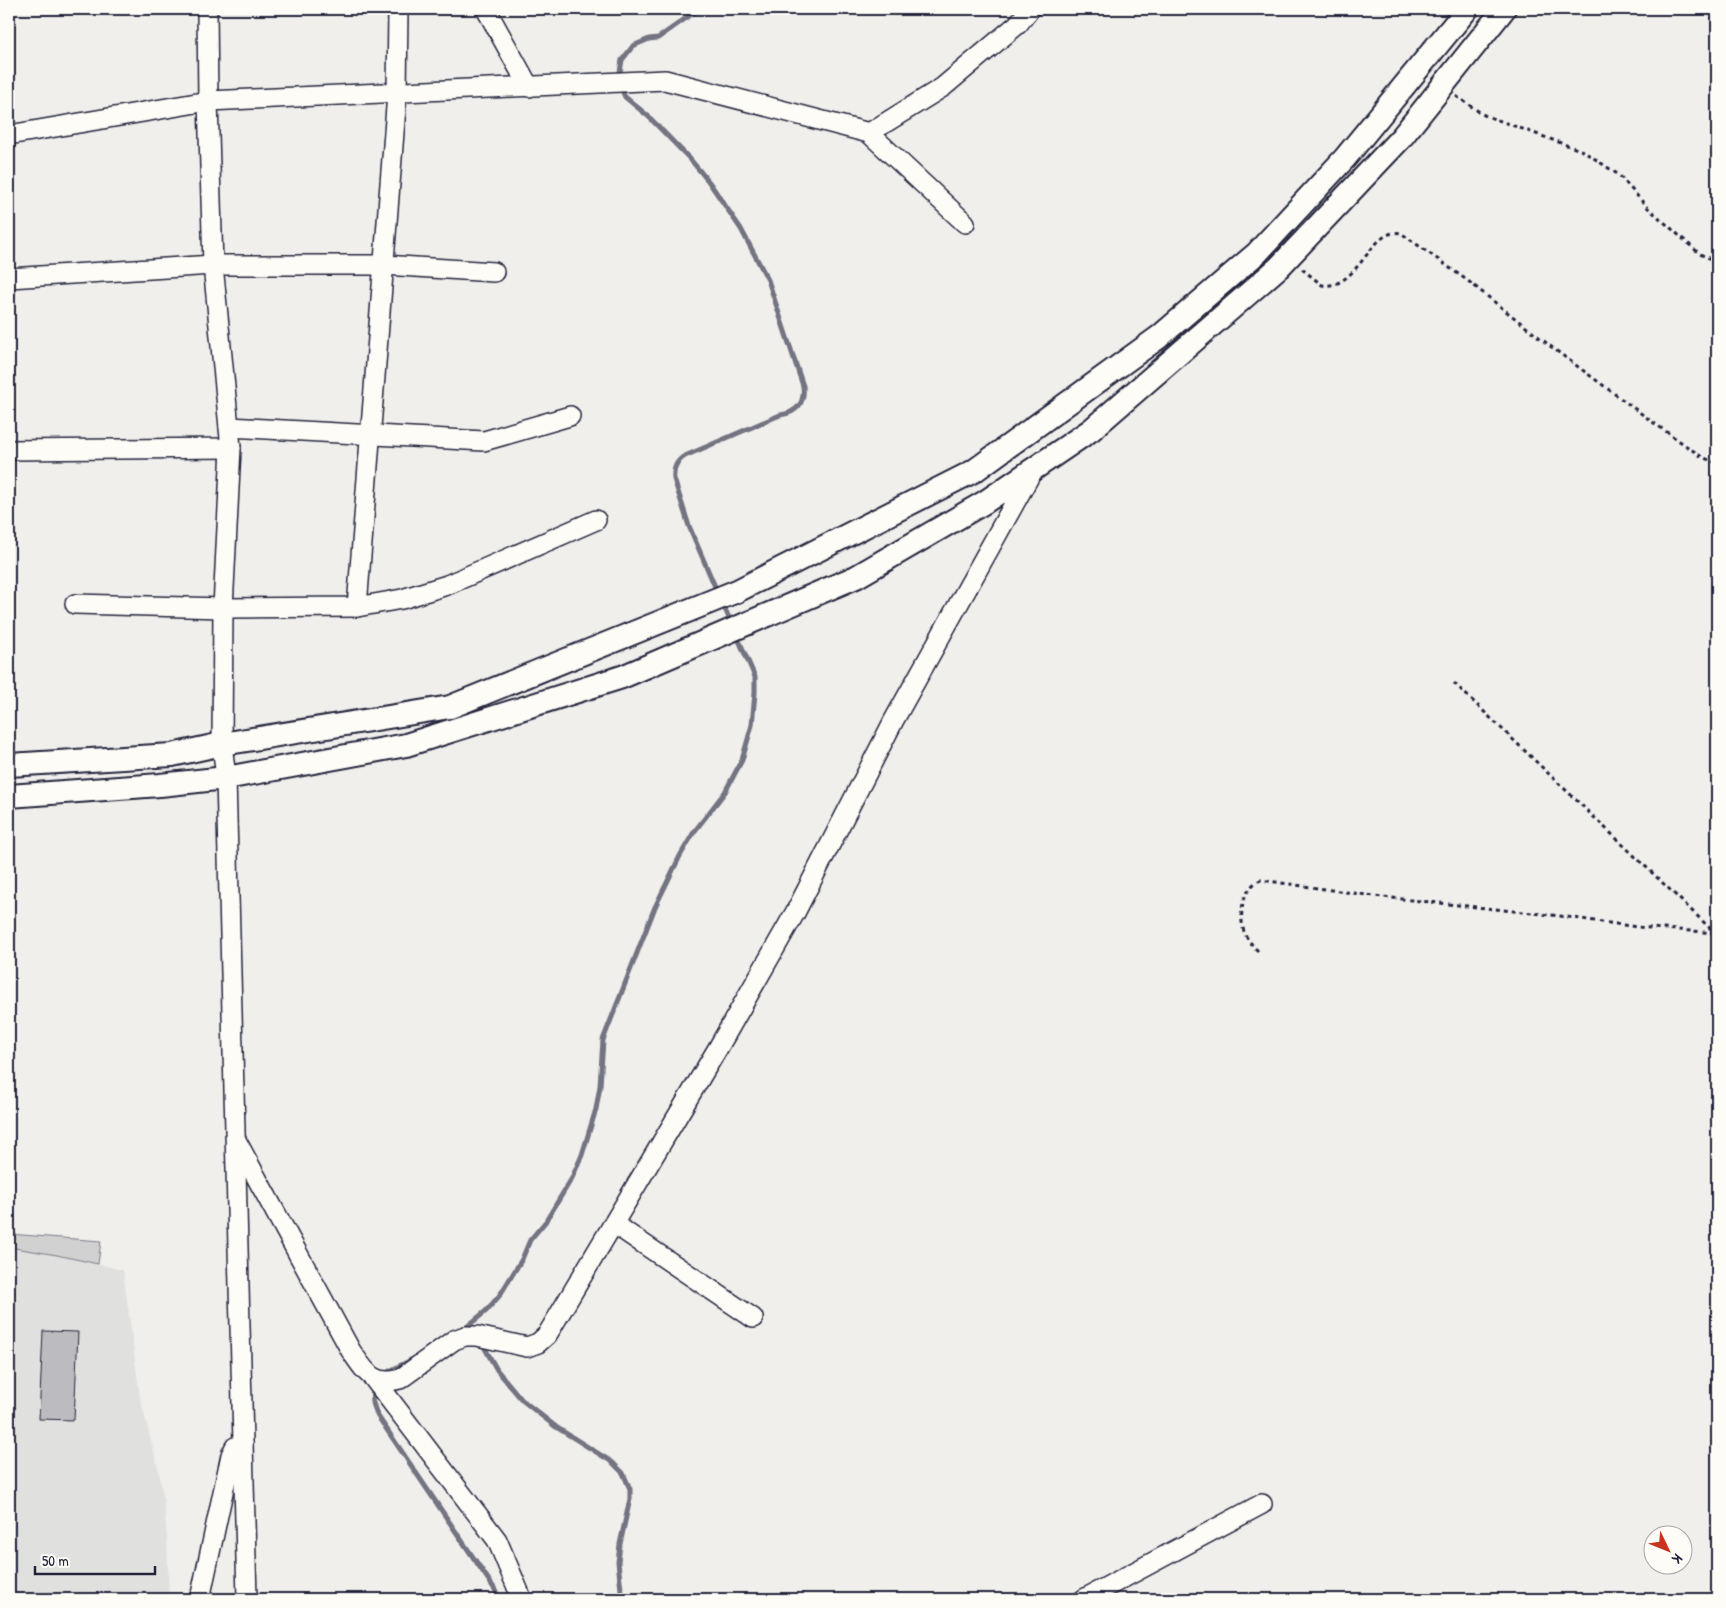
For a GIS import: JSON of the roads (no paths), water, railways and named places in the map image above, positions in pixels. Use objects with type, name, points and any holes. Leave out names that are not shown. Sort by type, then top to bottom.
[{"type":"main road","points":[[9,765],[172,755],[222,744],[450,707],[737,591],[974,471],[1159,336],[1257,253],[1345,158],[1468,9]]},
{"type":"main road","points":[[9,796],[160,785],[226,778],[406,745],[622,678],[856,577],[985,502],[1091,430],[1279,267],[1401,138],[1504,9]]},
{"type":"street","points":[[207,9],[213,265],[232,448],[223,608],[222,744],[226,778],[247,1599]]},
{"type":"street","points":[[357,607],[397,94],[398,9]]},
{"type":"street","points":[[486,9],[529,87]]},
{"type":"street","points":[[869,134],[943,87],[1018,24],[1030,9]]},
{"type":"street","points":[[9,135],[208,101],[397,94],[665,80],[869,134],[965,223]]},
{"type":"street","points":[[9,278],[213,265],[384,266],[494,272]]},
{"type":"street","points":[[229,427],[484,441],[570,416]]},
{"type":"street","points":[[9,450],[232,448]]},
{"type":"street","points":[[234,1137],[351,1352],[367,1373],[374,1378],[391,1382],[400,1379],[454,1340],[465,1336],[477,1336],[526,1347],[538,1343],[547,1335],[718,1048],[796,910],[894,720],[1033,470]]},
{"type":"street","points":[[75,604],[223,608],[357,607],[402,599],[447,585],[596,520]]},
{"type":"street","points":[[614,1224],[753,1318]]},
{"type":"street","points":[[374,1378],[497,1540],[522,1599]]},
{"type":"street","points":[[200,1599],[230,1455],[235,1447],[243,1444]]},
{"type":"street","points":[[1084,1599],[1262,1504]]},
{"type":"waterway","points":[[619,78],[622,60],[633,46],[649,39],[658,38],[699,9]]},
{"type":"waterway","points":[[620,86],[625,97],[648,116],[690,159],[709,182],[741,229],[768,280],[803,386],[801,402],[791,412],[685,456],[679,460],[676,466],[674,479],[689,526],[716,589]]},
{"type":"waterway","points":[[724,607],[730,620]]},
{"type":"waterway","points":[[463,1330],[486,1311],[500,1295],[522,1259],[530,1240],[546,1221],[572,1178],[582,1155],[596,1109],[600,1086],[603,1040],[655,907],[694,832],[725,792],[742,760],[752,725],[755,677],[738,638]]},
{"type":"waterway","points":[[482,1343],[497,1370],[522,1400],[556,1427],[612,1462],[623,1473],[630,1489],[630,1499],[618,1562],[622,1599]]},
{"type":"waterway","points":[[382,1375],[413,1359]]},
{"type":"waterway","points":[[374,1385],[372,1400],[377,1415],[496,1591],[497,1599]]}]
